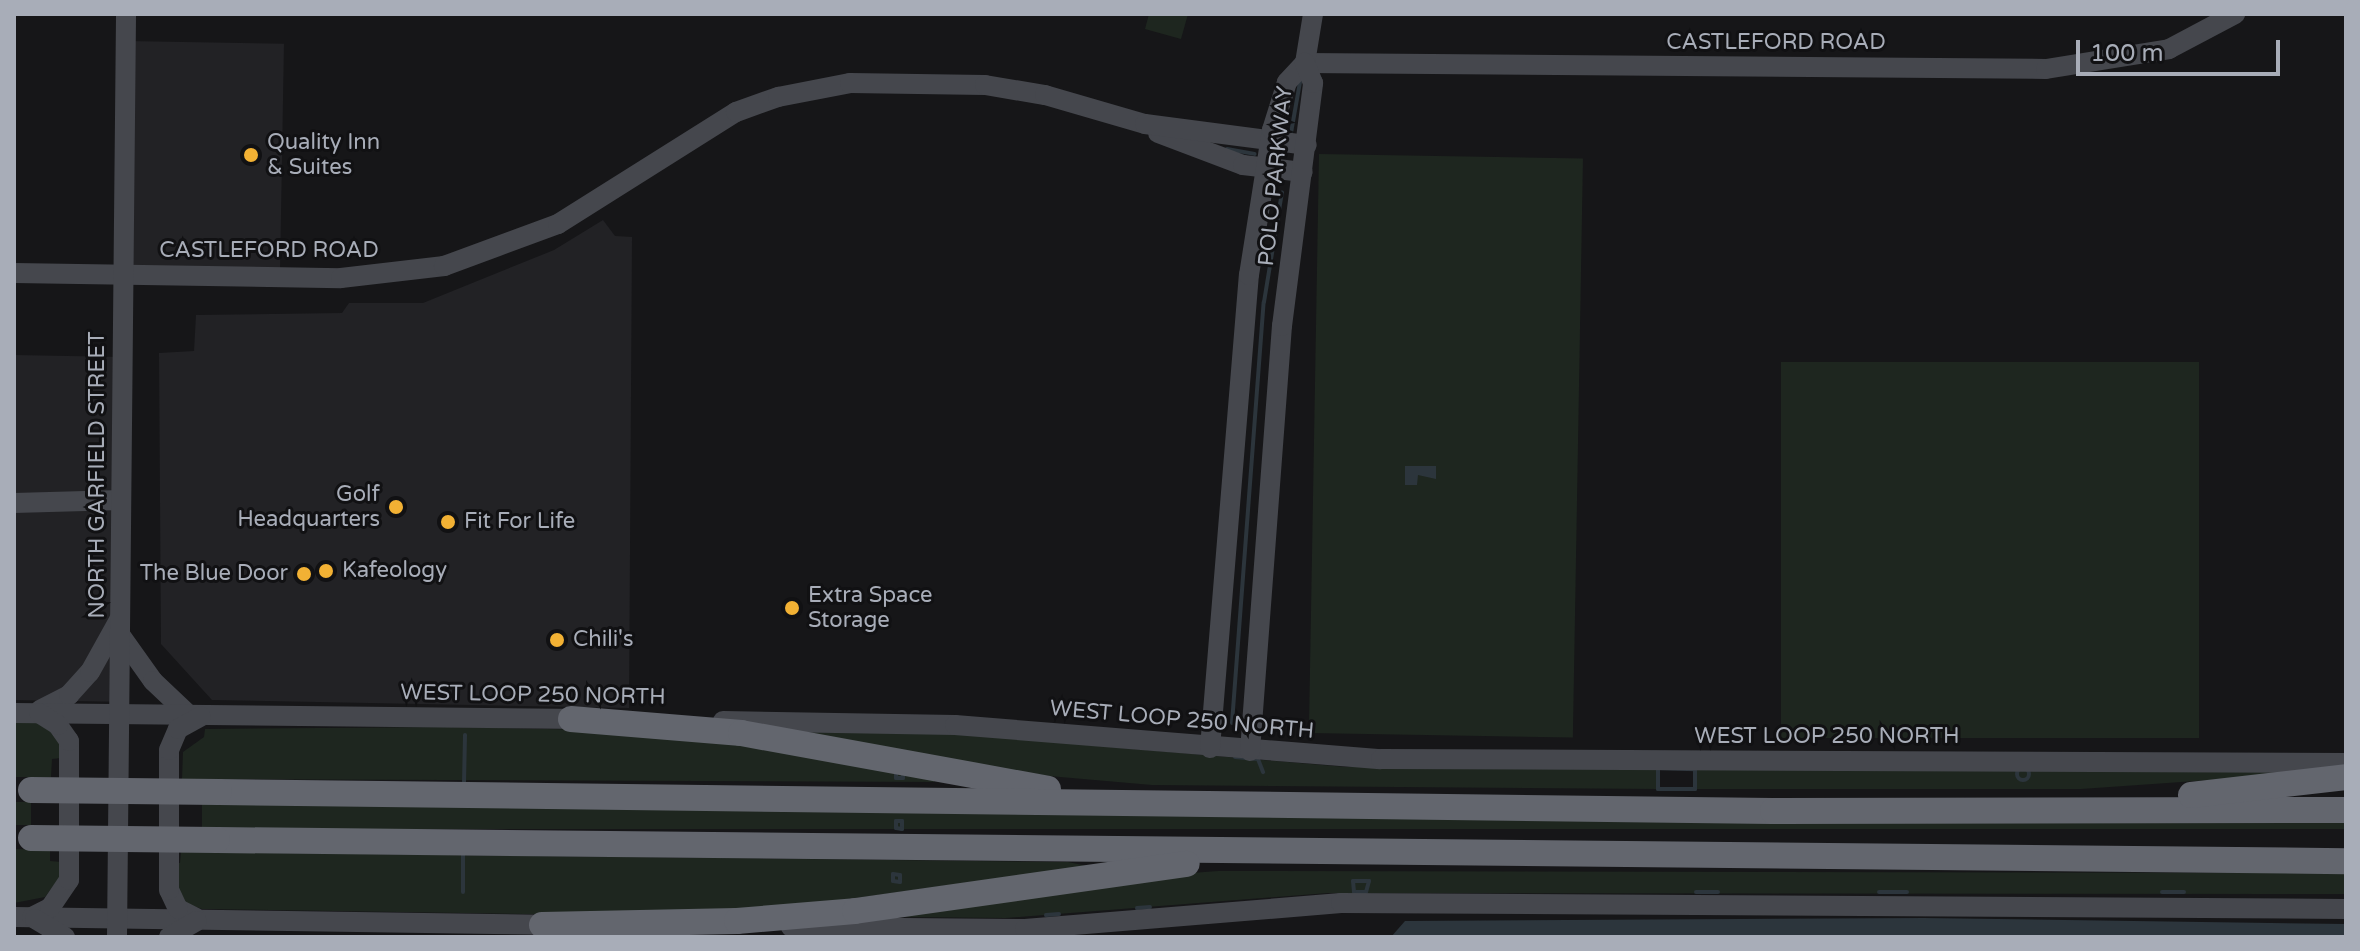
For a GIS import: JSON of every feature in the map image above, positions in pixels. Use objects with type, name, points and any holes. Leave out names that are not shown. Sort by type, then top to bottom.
[{"type":"highway","points":[[571,719],[741,733],[1063,792],[1167,803]]},
{"type":"highway","points":[[2106,807],[2346,777]]},
{"type":"highway","points":[[22,790],[1773,811],[2106,807],[2346,810]]},
{"type":"highway","points":[[22,838],[2346,861]]},
{"type":"highway","points":[[542,925],[737,921],[855,911],[1277,850]]},
{"type":"main road","name":"NORTH GARFIELD STREET","points":[[117,928],[126,14]]},
{"type":"main road","points":[[1305,63],[1313,14]]},
{"type":"main road","name":"CASTLEFORD ROAD","points":[[1305,63],[2046,69],[2169,49],[2235,14]]},
{"type":"main road","name":"POLO PARKWAY","points":[[1210,748],[1249,275],[1270,139],[1287,82],[1305,63],[1313,83],[1282,326],[1250,751]]},
{"type":"main road","name":"CASTLEFORD ROAD","points":[[14,273],[358,278],[444,266],[558,224],[736,112],[829,85],[909,80],[985,85],[1045,95],[1145,124],[1212,155],[1266,168],[1303,172]]},
{"type":"main road","name":"CASTLEFORD ROAD","points":[[1145,124],[1307,145]]},
{"type":"main road","points":[[14,503],[121,500]]},
{"type":"main road","points":[[27,713],[69,695],[90,672],[121,626],[153,681],[196,714],[178,729],[169,750],[169,890],[183,913],[200,919]]},
{"type":"main road","points":[[23,917],[50,908],[69,880],[69,741],[58,725],[27,713]]},
{"type":"main road","name":"WEST LOOP 250 NORTH","points":[[27,713],[955,725],[1210,748],[1397,759],[2346,763]]},
{"type":"main road","points":[[23,917],[117,928],[200,919],[1025,929],[1341,903],[2346,909]]},
{"type":"main road","points":[[23,917],[65,937]]},
{"type":"main road","points":[[169,937],[200,919]]},
{"type":"shaded area","points":[[1149,14],[1188,14],[1181,39],[1145,29]]},
{"type":"shaded area","points":[[126,41],[284,44],[280,280],[122,277]]},
{"type":"shaded area","points":[[1319,154],[1583,159],[1573,738],[1309,733]]},
{"type":"shaded area","points":[[603,220],[615,236],[632,237],[629,708],[212,700],[161,644],[159,353],[194,351],[196,315],[342,313],[349,303],[423,303],[554,250]]},
{"type":"shaded area","points":[[14,355],[123,357],[117,702],[14,700]]},
{"type":"shaded area","points":[[1781,362],[2199,362],[2199,738],[1781,738]]},
{"type":"shaded area","points":[[1405,466],[1436,466],[1436,479],[1418,475],[1417,485],[1405,485]]},
{"type":"shaded area","points":[[14,720],[43,723],[59,739],[61,758],[52,759],[51,777],[14,777]]},
{"type":"shaded area","points":[[450,727],[648,731],[934,773],[934,782],[182,779],[183,752],[204,737],[205,729]]},
{"type":"shaded area","points":[[807,732],[958,734],[1346,767],[1658,768],[1658,789],[1152,785],[1049,776],[807,736]]},
{"type":"shaded area","points":[[1695,769],[2282,770],[2282,775],[2081,789],[1695,789]]},
{"type":"shaded area","points":[[14,802],[31,802],[31,825],[14,825]]},
{"type":"shaded area","points":[[202,804],[2346,804],[2346,829],[202,829]]},
{"type":"shaded area","points":[[14,849],[50,850],[50,861],[61,862],[60,877],[45,897],[14,903]]},
{"type":"shaded area","points":[[181,852],[1068,862],[1087,866],[718,917],[202,909],[182,902],[171,863],[180,863]]},
{"type":"shaded area","points":[[1218,871],[2346,873],[2346,894],[1328,893],[1006,918],[894,917],[1152,876]]},
{"type":"shaded area","points":[[1924,918],[2346,924],[2346,937],[1391,937],[1405,921]]},
{"type":"waterway","points":[[1291,133],[1300,82]]},
{"type":"waterway","points":[[1227,149],[1255,154]]},
{"type":"waterway","points":[[1232,723],[1264,302],[1282,192]]},
{"type":"waterway","points":[[464,783],[465,735]]},
{"type":"waterway","points":[[1235,757],[1258,759],[1263,772]]},
{"type":"waterway","points":[[1658,768],[1695,769],[1695,789],[1658,789],[1658,768]]},
{"type":"waterway","points":[[2023,768],[2029,774],[2023,780],[2017,774],[2023,768]]},
{"type":"waterway","points":[[896,771],[903,771],[903,778],[896,778],[896,771]]},
{"type":"waterway","points":[[896,821],[902,821],[902,829],[896,828],[896,821]]},
{"type":"waterway","points":[[463,855],[463,892]]},
{"type":"waterway","points":[[893,874],[900,875],[900,882],[893,881],[893,874]]},
{"type":"waterway","points":[[1353,881],[1369,881],[1366,892],[1354,892],[1353,881]]},
{"type":"waterway","points":[[1696,892],[1718,892]]},
{"type":"waterway","points":[[1879,892],[1907,892]]},
{"type":"waterway","points":[[2162,892],[2184,892]]},
{"type":"waterway","points":[[1137,908],[1150,907]]},
{"type":"waterway","points":[[1046,915],[1059,914]]},
{"type":"place","name":"Quality Inn & Suites","points":[[251,155]]},
{"type":"place","name":"Golf Headquarters","points":[[396,507]]},
{"type":"place","name":"Fit For Life","points":[[448,522]]},
{"type":"place","name":"Kafeology","points":[[326,571]]},
{"type":"place","name":"The Blue Door","points":[[304,574]]},
{"type":"place","name":"Extra Space Storage","points":[[792,608]]},
{"type":"place","name":"Chili's","points":[[557,640]]}]
